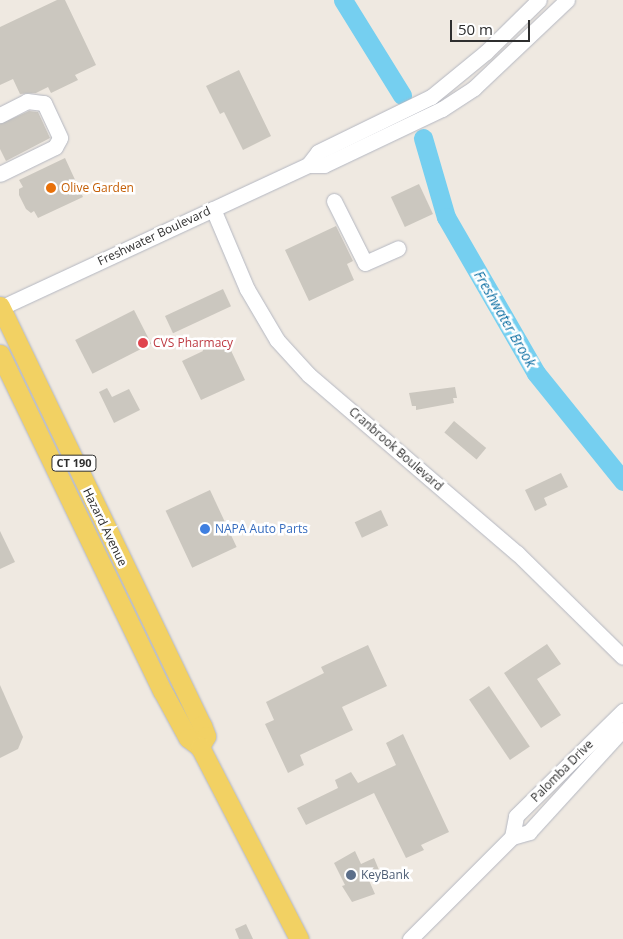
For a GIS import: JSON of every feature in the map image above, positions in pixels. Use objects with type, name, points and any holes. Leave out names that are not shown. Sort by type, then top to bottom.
[{"type":"main road","name":"Hazard Avenue","points":[[0,307],[204,731],[206,736],[200,747]]},
{"type":"main road","name":"Hazard Avenue","points":[[0,354],[113,591],[188,738],[200,747],[299,939]]},
{"type":"main road","points":[[113,591],[133,601],[150,619]]},
{"type":"street","name":"Freshwater Boulevard","points":[[308,165],[318,152],[431,97],[486,52],[539,0]]},
{"type":"street","name":"Freshwater Boulevard","points":[[0,307],[308,165],[324,165],[442,109],[487,77],[567,0]]},
{"type":"street","points":[[0,115],[27,101],[44,104],[60,138],[55,147],[0,174]]},
{"type":"street","points":[[334,201],[365,263],[398,248]]},
{"type":"street","name":"Cranbrook Boulevard","points":[[212,209],[247,289],[283,347],[310,375],[517,553],[623,657]]},
{"type":"street","name":"Palomba Drive","points":[[512,837],[516,816],[623,711]]},
{"type":"street","name":"Palomba Drive","points":[[410,939],[512,837],[529,832],[623,729]]},
{"type":"building","points":[[57,0],[65,0],[96,65],[75,75],[78,80],[51,93],[48,87],[36,93],[20,94],[13,79],[0,85],[0,27]]},
{"type":"building","points":[[239,70],[271,136],[243,150],[224,112],[220,114],[206,86]]},
{"type":"building","points":[[29,111],[38,112],[50,138],[6,161],[0,149],[0,124]]},
{"type":"building","name":"Olive Garden","points":[[65,158],[83,197],[38,218],[34,211],[31,213],[26,209],[19,195],[19,189],[23,187],[19,180]]},
{"type":"building","points":[[419,184],[433,214],[405,227],[391,197]]},
{"type":"building","points":[[336,226],[353,261],[347,264],[354,280],[309,301],[285,250]]},
{"type":"building","points":[[223,289],[231,306],[173,333],[165,316]]},
{"type":"building","name":"CVS Pharmacy","points":[[134,310],[151,344],[92,374],[75,340]]},
{"type":"building","points":[[226,340],[245,380],[201,400],[182,361],[203,351],[201,346]]},
{"type":"building","points":[[455,387],[457,398],[453,398],[454,403],[416,410],[416,406],[412,406],[409,393]]},
{"type":"building","points":[[107,388],[112,397],[129,389],[140,410],[114,423],[99,392]]},
{"type":"building","points":[[454,421],[486,448],[477,459],[444,432]]},
{"type":"building","points":[[561,473],[568,487],[544,498],[547,505],[535,511],[525,490]]},
{"type":"building","points":[[210,490],[237,547],[192,568],[166,511]]},
{"type":"building","points":[[381,510],[388,525],[362,538],[355,522]]},
{"type":"building","points":[[0,531],[15,562],[0,569]]},
{"type":"building","points":[[547,644],[561,664],[537,679],[561,715],[541,728],[504,673]]},
{"type":"building","points":[[368,645],[387,686],[342,707],[353,730],[300,755],[304,765],[288,773],[265,724],[274,720],[266,702],[324,673],[321,667]]},
{"type":"building","points":[[0,685],[23,737],[18,749],[0,758]]},
{"type":"building","points":[[489,686],[530,747],[510,760],[469,699]]},
{"type":"building","points":[[403,734],[449,832],[421,845],[424,850],[406,858],[374,793],[306,825],[297,808],[338,788],[335,780],[351,772],[358,783],[396,765],[386,743]]},
{"type":"building","points":[[355,851],[361,864],[374,858],[379,870],[367,876],[375,894],[352,902],[342,886],[345,885],[334,863]]},
{"type":"building","points":[[246,924],[253,939],[239,939],[235,929]]},
{"type":"waterway","name":"Freshwater Brook","points":[[343,0],[402,95]]},
{"type":"waterway","name":"Freshwater Brook","points":[[423,138],[446,217],[536,373],[623,481]]},
{"type":"place","name":"Olive Garden","points":[[51,188]]},
{"type":"place","name":"CVS Pharmacy","points":[[143,343]]},
{"type":"place","name":"NAPA Auto Parts","points":[[205,529]]},
{"type":"place","name":"KeyBank","points":[[351,875]]}]
